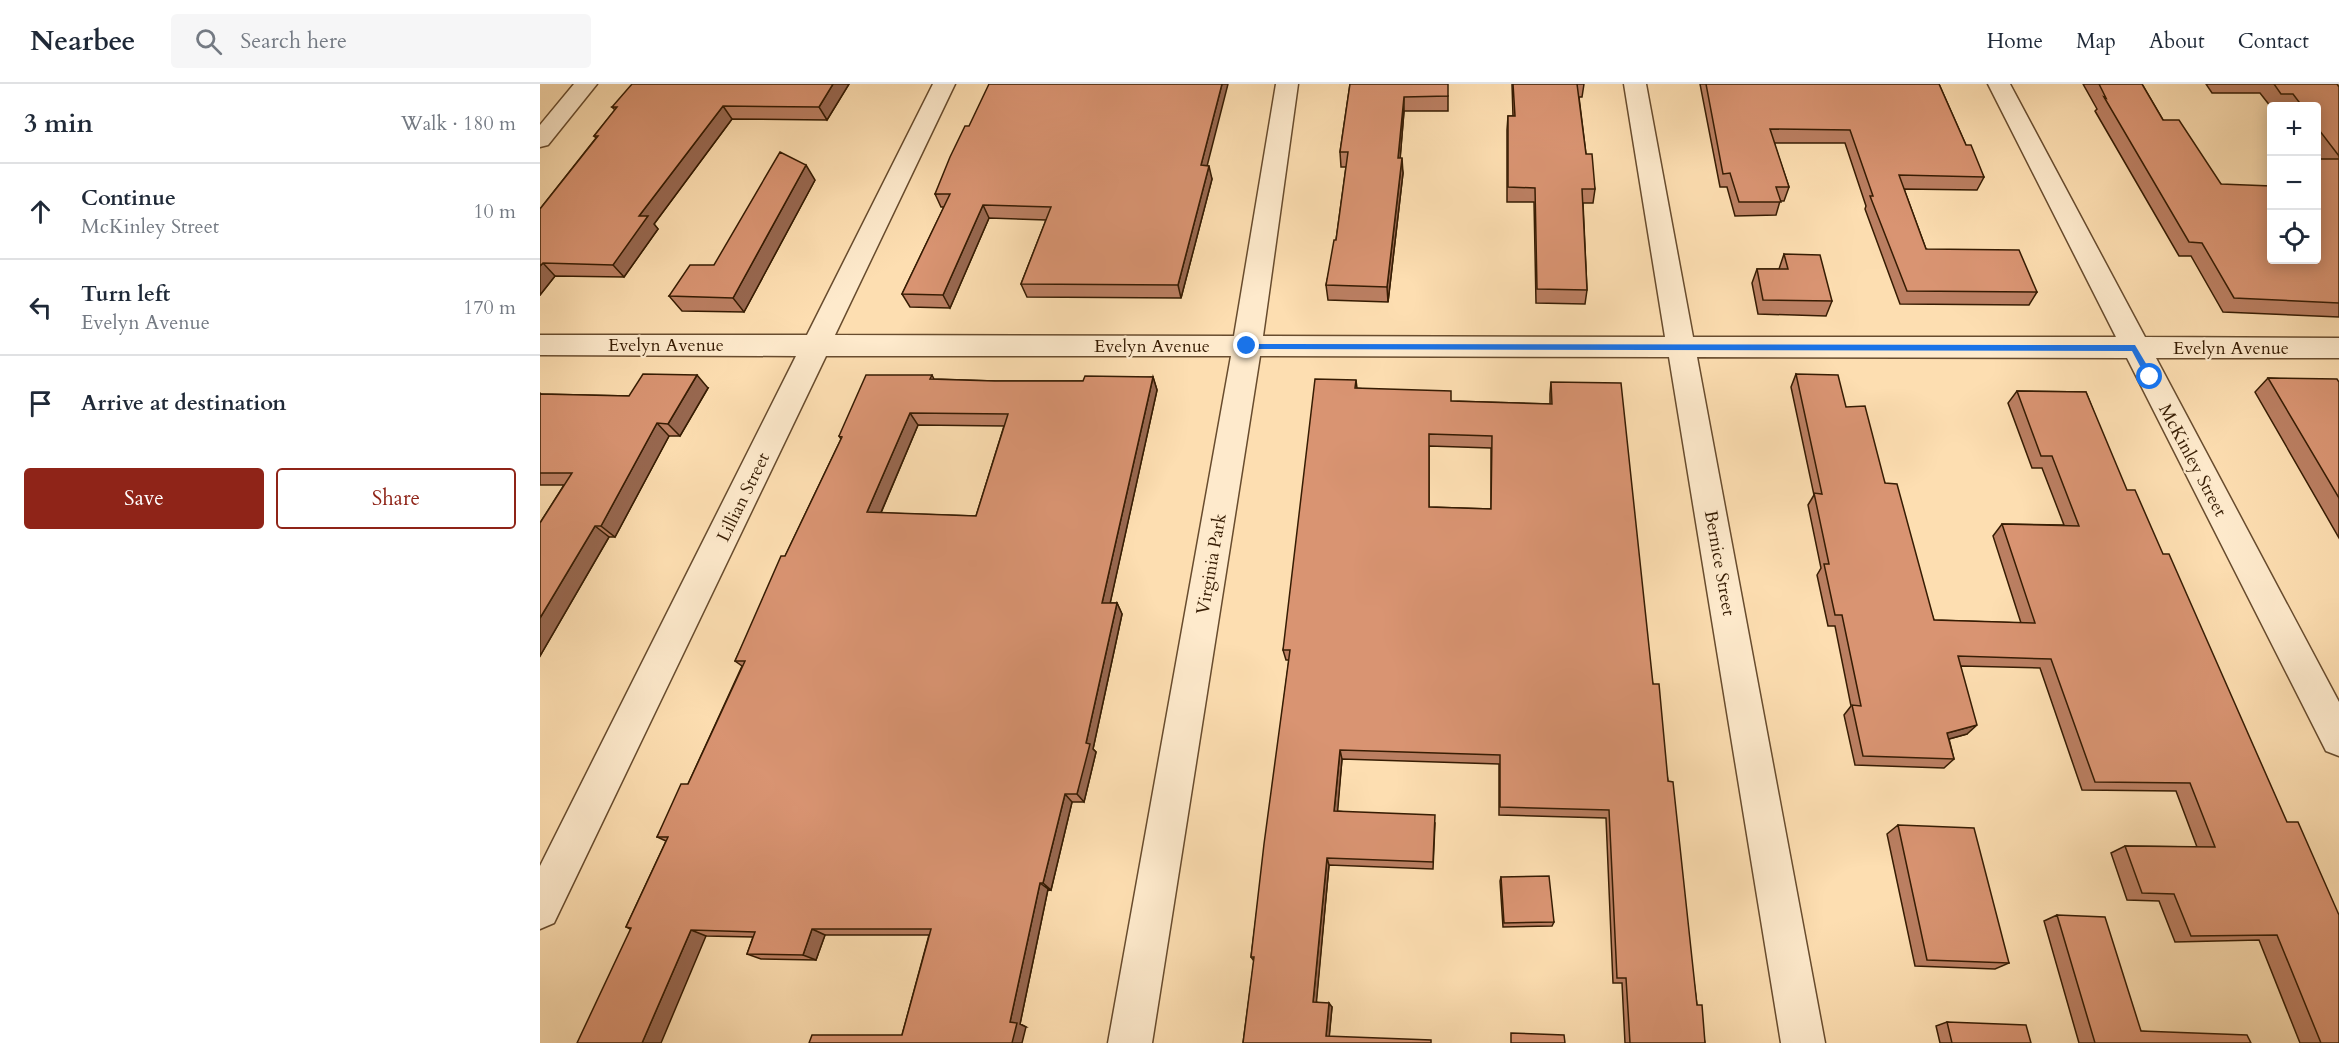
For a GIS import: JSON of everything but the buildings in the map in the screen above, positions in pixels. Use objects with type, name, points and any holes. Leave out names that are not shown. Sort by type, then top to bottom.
[{"type":"street","points":[[540,140],[586,84]]},
{"type":"street","name":"Lillian Street","points":[[540,909],[944,84]]},
{"type":"street","name":"Virginia Park","points":[[1130,1043],[1247,346],[1287,84]]},
{"type":"street","name":"Bernice Street","points":[[1635,84],[1683,346],[1803,1043]]},
{"type":"street","name":"McKinley Street","points":[[1999,84],[2339,739]]},
{"type":"street","name":"Evelyn Avenue","points":[[540,345],[2339,348]]},
{"type":"route","points":[[1247,346],[2135,348],[2150,377]]}]
